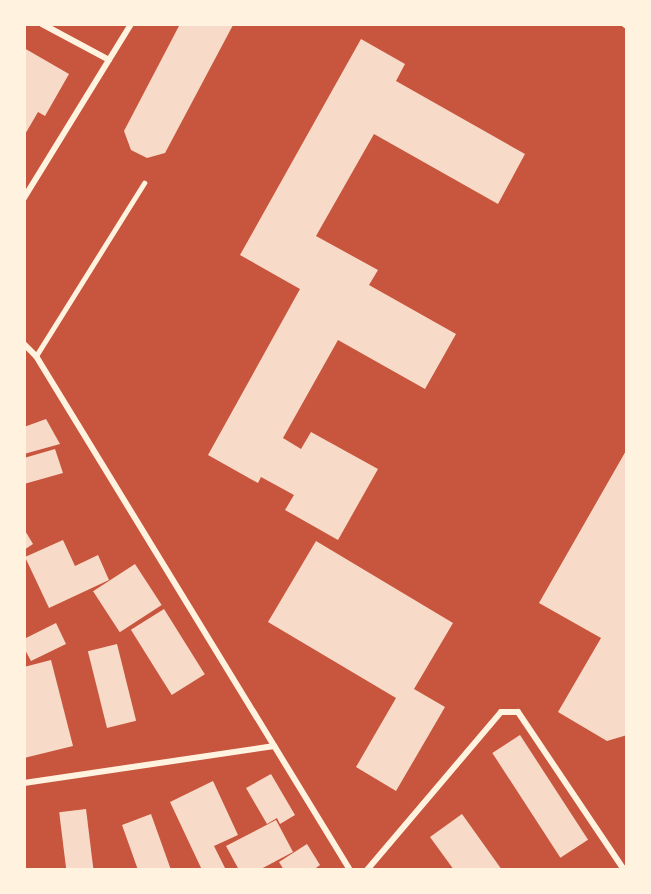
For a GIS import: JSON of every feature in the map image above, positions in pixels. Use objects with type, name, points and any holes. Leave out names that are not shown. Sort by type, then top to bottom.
[{"type":"street","points":[[42,24],[110,60]]},
{"type":"street","points":[[24,198],[131,24]]},
{"type":"street","points":[[24,344],[36,356],[350,870]]},
{"type":"street","points":[[367,870],[501,712],[518,712],[624,870]]},
{"type":"street","points":[[24,783],[274,746]]},
{"type":"lane","points":[[36,356],[144,183]]},
{"type":"building","points":[[180,24],[233,25],[165,153],[147,158],[131,150],[124,131]]},
{"type":"building","points":[[361,39],[405,64],[396,81],[525,154],[498,204],[374,134],[316,236],[378,270],[369,285],[456,334],[425,389],[338,340],[283,438],[301,449],[311,432],[378,469],[338,540],[285,510],[294,495],[261,477],[258,483],[208,455],[300,289],[240,255]]},
{"type":"building","points":[[24,48],[69,74],[45,116],[38,112],[24,136]]},
{"type":"building","points":[[46,419],[60,444],[24,454],[24,427]]},
{"type":"building","points":[[55,449],[63,473],[24,484],[24,458]]},
{"type":"building","points":[[627,449],[627,735],[607,741],[558,712],[601,638],[539,603]]},
{"type":"building","points":[[24,529],[33,544],[24,550]]},
{"type":"building","points":[[63,540],[75,566],[98,555],[109,580],[49,608],[25,557]]},
{"type":"building","points":[[316,541],[453,623],[414,689],[445,707],[396,791],[356,767],[396,698],[268,622]]},
{"type":"building","points":[[135,564],[162,605],[120,632],[93,591]]},
{"type":"building","points":[[164,609],[205,674],[172,695],[131,630]]},
{"type":"building","points":[[56,623],[66,644],[31,661],[24,648],[24,639]]},
{"type":"building","points":[[117,644],[136,721],[107,728],[88,651]]},
{"type":"building","points":[[51,660],[73,746],[24,758],[24,667]]},
{"type":"building","points":[[520,735],[588,840],[560,858],[492,753]]},
{"type":"building","points":[[271,774],[295,815],[280,824],[277,818],[267,824],[246,788]]},
{"type":"building","points":[[213,781],[238,835],[214,846],[226,870],[202,870],[170,802]]},
{"type":"building","points":[[86,809],[93,870],[66,870],[59,812]]},
{"type":"building","points":[[151,814],[171,870],[138,870],[122,825]]},
{"type":"building","points":[[462,814],[502,870],[454,870],[430,837]]},
{"type":"building","points":[[276,820],[293,852],[259,870],[239,870],[226,846]]},
{"type":"building","points":[[307,844],[320,865],[313,870],[284,870],[279,862]]}]
